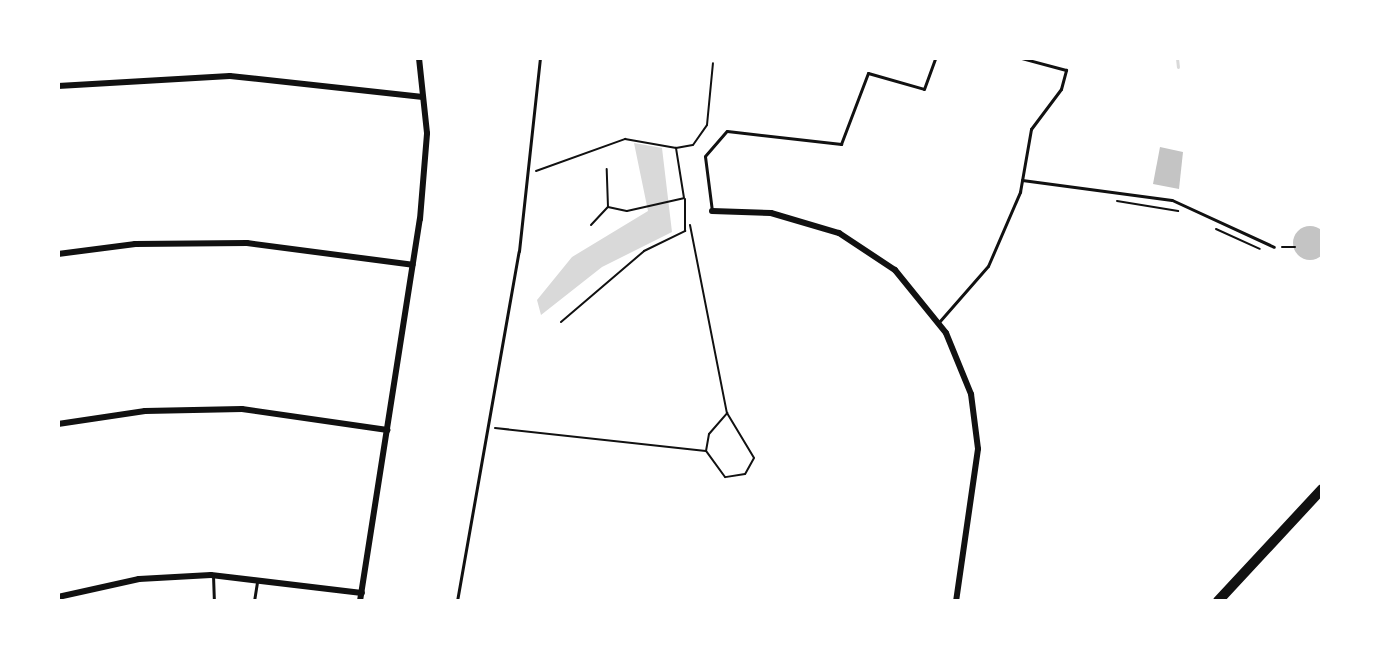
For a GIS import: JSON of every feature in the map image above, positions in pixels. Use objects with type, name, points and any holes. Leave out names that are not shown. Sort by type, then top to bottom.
[{"type":"highway","points":[[1218,601],[1322,489]]},
{"type":"street","points":[[58,597],[130,580],[213,575],[258,578],[361,597],[413,265],[427,147],[419,58]]},
{"type":"street","points":[[58,86],[230,76],[423,97]]},
{"type":"street","points":[[712,211],[771,213],[839,233],[895,270],[939,322],[968,384],[978,449],[956,601]]},
{"type":"street","points":[[58,254],[135,244],[247,243],[413,265]]},
{"type":"street","points":[[58,424],[145,411],[242,409],[387,430]]},
{"type":"lane","points":[[457,599],[525,178],[540,58]]},
{"type":"lane","points":[[712,211],[705,156],[727,131],[841,144],[868,73],[924,89],[935,58]]},
{"type":"lane","points":[[939,322],[988,266],[1022,180],[1031,129],[1061,89],[1066,70],[1021,58]]},
{"type":"lane","points":[[1022,180],[1172,200],[1274,247]]},
{"type":"lane","points":[[213,575],[214,601]]},
{"type":"lane","points":[[254,601],[258,578]]},
{"type":"path","points":[[525,178],[596,144],[625,139],[676,148],[699,137],[707,125],[713,63]]},
{"type":"path","points":[[699,137],[712,145]]},
{"type":"path","points":[[486,427],[580,432],[706,451],[725,477],[745,474],[754,458],[727,413],[676,148]]},
{"type":"path","points":[[591,225],[608,207],[607,169]]},
{"type":"path","points":[[608,207],[644,209],[684,198]]},
{"type":"path","points":[[1115,200],[1191,216]]},
{"type":"path","points":[[561,322],[644,251],[690,225]]},
{"type":"path","points":[[1211,226],[1255,250],[1295,247]]},
{"type":"path","points":[[706,451],[709,434],[727,413]]},
{"type":"shaded area","points":[[634,143],[662,148],[672,232],[602,267],[541,315],[537,300],[572,257],[648,211]]},
{"type":"building","points":[[1160,147],[1183,152],[1179,189],[1153,184]]},
{"type":"building","points":[[1310,226],[1322,231],[1327,243],[1322,255],[1310,260],[1298,255],[1293,243],[1298,231]]},
{"type":"waterway","points":[[1177,58],[1178,67]]}]
